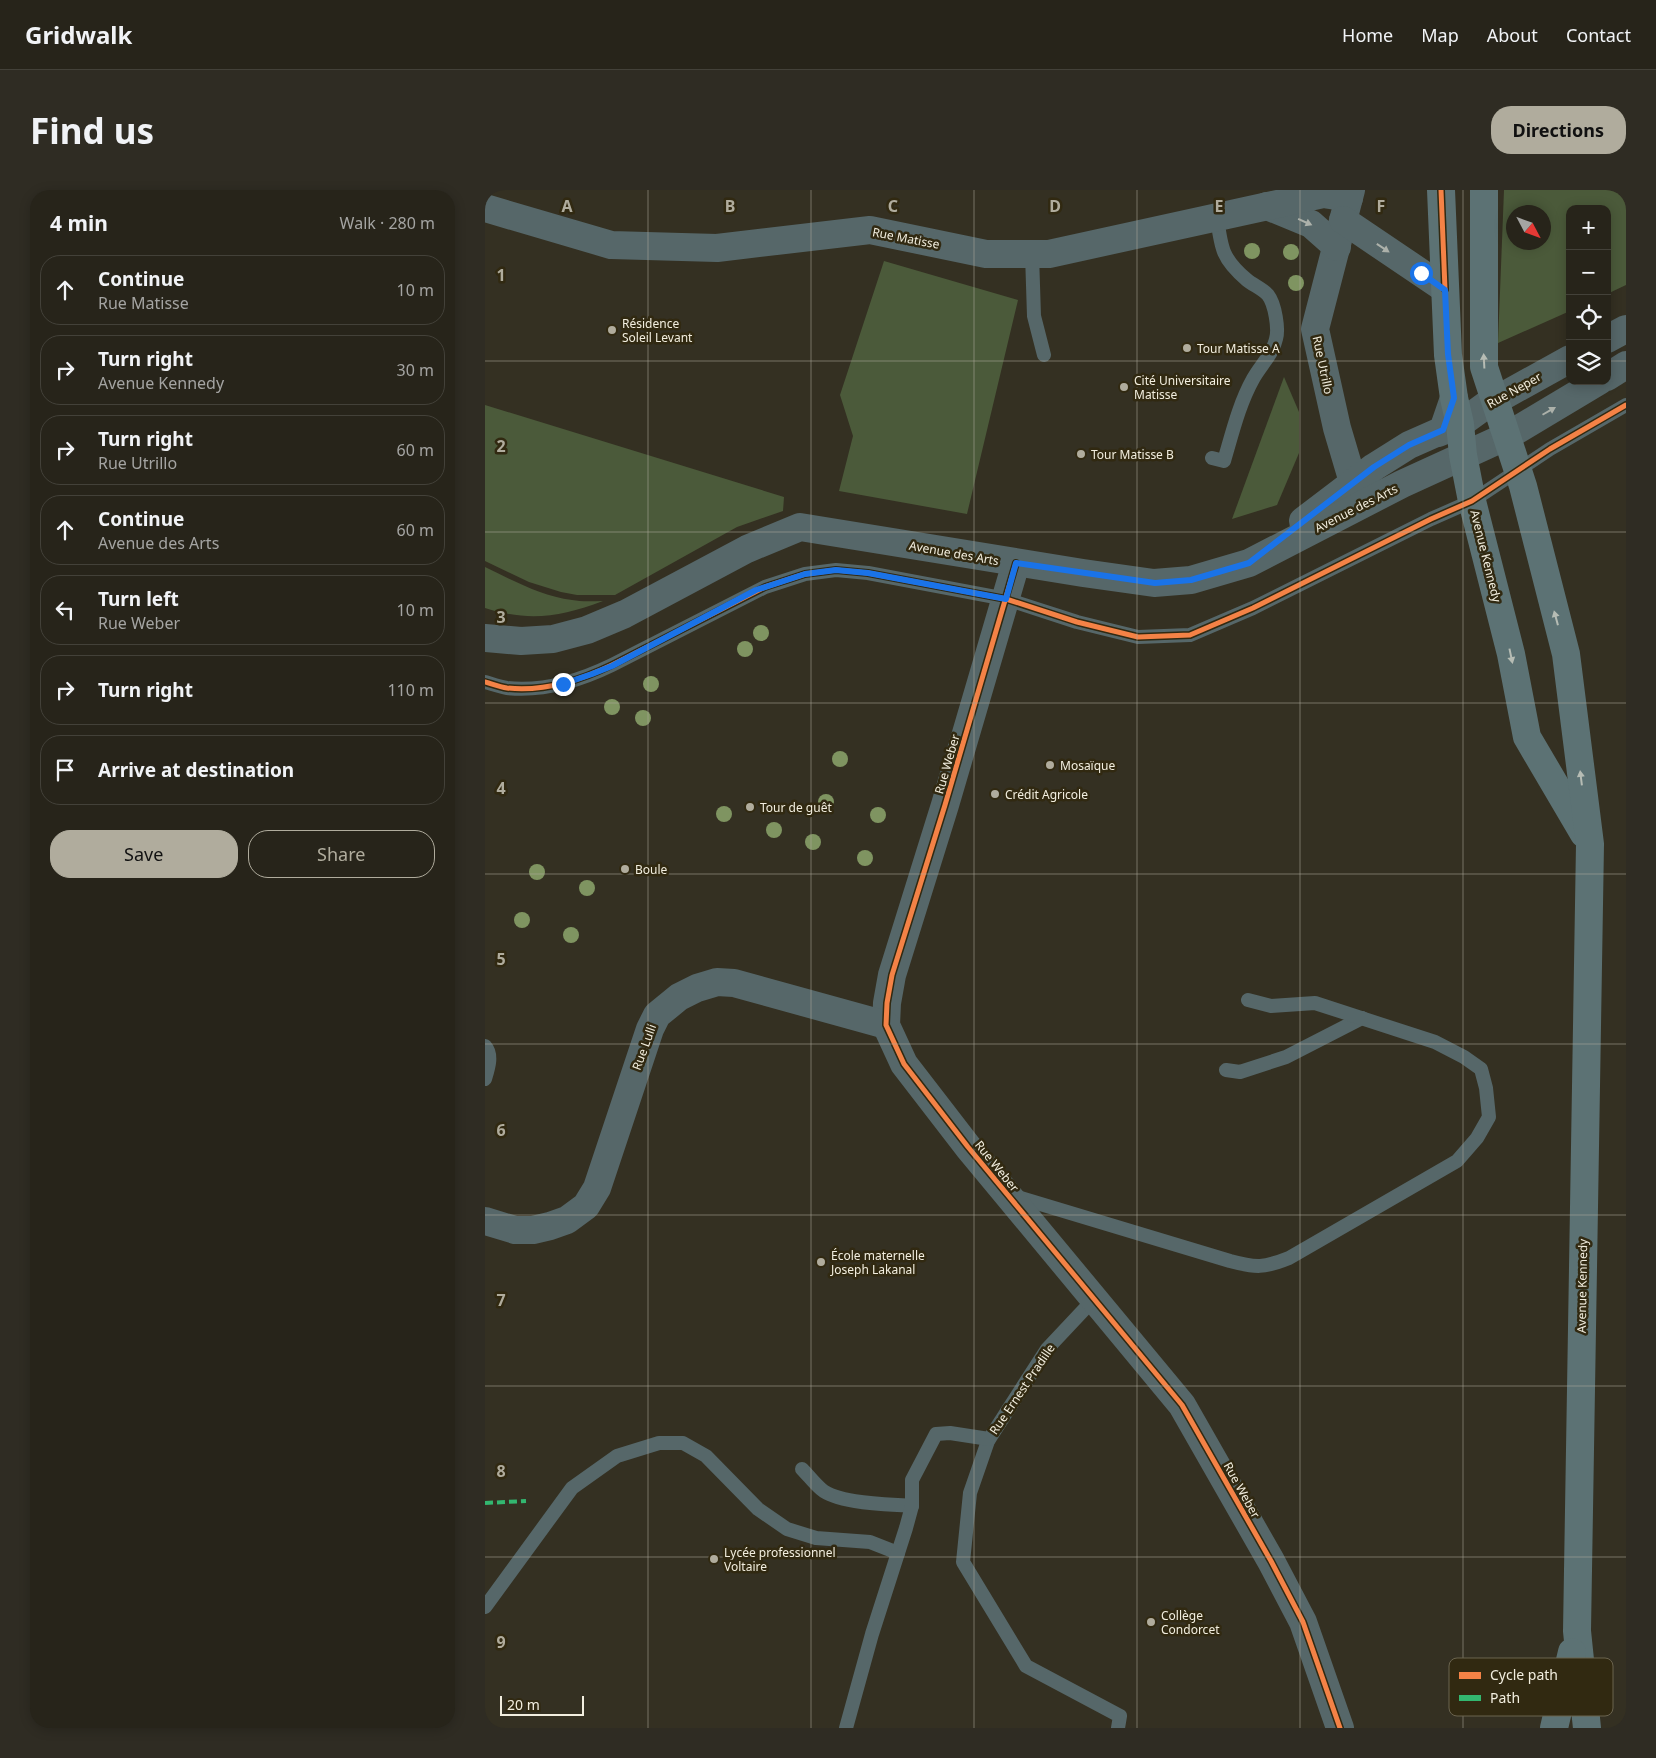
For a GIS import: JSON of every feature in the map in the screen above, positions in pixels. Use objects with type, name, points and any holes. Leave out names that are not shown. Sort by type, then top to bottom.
[{"type":"main road","name":"Avenue Kennedy","points":[[1441,190],[1448,354],[1463,455],[1472,500],[1511,654],[1527,737],[1590,844]]},
{"type":"main road","name":"Avenue Kennedy","points":[[1484,190],[1484,367],[1517,470],[1566,654],[1590,844],[1577,1631],[1580,1658]]},
{"type":"main road","points":[[1571,1658],[1577,1631]]},
{"type":"street","name":"Rue Matisse","points":[[485,208],[611,245],[717,248],[870,230],[986,254],[1049,254],[1217,217],[1277,199],[1323,194],[1348,203],[1445,290]]},
{"type":"street","points":[[1277,199],[1324,234],[1337,247]]},
{"type":"street","name":"Rue Utrillo","points":[[1348,203],[1315,329],[1337,428],[1357,494]]},
{"type":"street","points":[[1611,337],[1626,328]]},
{"type":"street","name":"Rue Neper","points":[[1457,411],[1505,395],[1566,361]]},
{"type":"street","points":[[1611,374],[1626,366]]},
{"type":"street","points":[[1507,436],[1592,385]]},
{"type":"street","points":[[1357,494],[1409,445],[1457,411]]},
{"type":"street","name":"Avenue des Arts","points":[[485,638],[521,641],[553,639],[587,630],[625,614],[747,549],[800,526],[1016,563],[1155,583],[1191,580],[1249,563],[1357,494],[1463,455],[1507,436]]},
{"type":"street","name":"Rue Weber","points":[[1016,563],[945,806],[892,975],[887,1003],[886,1025],[904,1064],[1008,1195],[1182,1405],[1271,1561],[1303,1622],[1340,1728]]},
{"type":"street","name":"Rue Lulli","points":[[485,1221],[515,1230],[533,1230],[567,1220],[586,1206],[597,1188],[649,1029],[657,1015],[679,997],[697,988],[717,982],[734,982],[886,1025]]},
{"type":"lane","points":[[1212,458],[1224,461],[1237,418],[1253,380],[1276,340],[1276,316],[1268,295],[1247,280],[1228,262],[1220,244],[1217,217]]},
{"type":"lane","points":[[1033,254],[1033,316],[1044,355]]},
{"type":"lane","points":[[485,682],[506,688],[536,688],[563,684],[592,674],[756,590],[805,574],[836,570],[868,573],[1006,599],[1077,622],[1138,637],[1190,635],[1253,608],[1472,500],[1517,470],[1626,405]]},
{"type":"lane","points":[[1008,1195],[1249,1266],[1269,1266],[1289,1258],[1457,1161],[1477,1138],[1489,1117],[1487,1088],[1481,1069],[1464,1057],[1435,1042],[1315,1003],[1271,1006],[1248,1000]]},
{"type":"lane","points":[[1226,1070],[1240,1072],[1286,1057],[1362,1018]]},
{"type":"lane","points":[[485,1046],[488,1049],[489,1065],[485,1079]]},
{"type":"lane","name":"Rue Ernest Pradille","points":[[1094,1298],[1047,1349],[989,1439],[970,1493],[963,1562],[1026,1666],[1120,1716],[1118,1728]]},
{"type":"lane","points":[[846,1728],[872,1634],[912,1506],[912,1480],[936,1434],[950,1433],[989,1439]]},
{"type":"lane","points":[[485,1607],[572,1488],[617,1456],[659,1443],[683,1443],[706,1456],[758,1508],[787,1529],[816,1538],[870,1542],[898,1553]]},
{"type":"lane","points":[[802,1469],[822,1490],[839,1497],[866,1502],[912,1506]]},
{"type":"green space","points":[[1504,190],[1626,190],[1626,285],[1611,292],[1611,205],[1566,205],[1566,313],[1498,343]]},
{"type":"green space","points":[[884,261],[1018,300],[967,514],[839,491],[853,436],[840,395]]},
{"type":"green space","points":[[1284,377],[1299,412],[1299,453],[1277,505],[1232,519]]},
{"type":"green space","points":[[485,405],[784,497],[783,511],[737,527],[615,595],[577,595],[529,582],[485,561]]},
{"type":"green space","points":[[485,567],[549,595],[576,601],[603,601],[573,611],[544,616],[516,615],[485,608]]},
{"type":"marked path","points":[[485,1503],[526,1501]]},
{"type":"cycle path","points":[[1441,190],[1445,289]]},
{"type":"cycle path","points":[[485,682],[504,688],[521,689],[548,687],[587,676],[765,587],[805,574],[836,570],[868,573],[1006,599],[1077,622],[1138,637],[1190,635],[1253,608],[1431,519],[1472,501],[1550,449],[1626,405]]},
{"type":"cycle path","points":[[1016,563],[945,805],[892,975],[887,1003],[886,1025],[904,1064],[968,1147],[1182,1405],[1271,1561],[1303,1622],[1340,1728]]},
{"type":"place","name":"Résidence Soleil Levant","points":[[612,330]]},
{"type":"place","name":"Tour Matisse A","points":[[1187,348]]},
{"type":"place","name":"Cité Universitaire Matisse","points":[[1124,387]]},
{"type":"place","name":"Tour Matisse B","points":[[1081,454]]},
{"type":"place","name":"Mosaïque","points":[[1050,765]]},
{"type":"place","name":"Crédit Agricole","points":[[995,794]]},
{"type":"place","name":"Tour de guêt","points":[[750,807]]},
{"type":"place","name":"Boule","points":[[625,869]]},
{"type":"place","name":"École maternelle Joseph Lakanal","points":[[821,1262]]},
{"type":"place","name":"Lycée professionnel Voltaire","points":[[714,1559]]},
{"type":"place","name":"Collège Condorcet","points":[[1151,1622]]},
{"type":"route","points":[[563,684],[612,666],[756,590],[805,574],[836,570],[868,573],[1006,599],[1016,563],[1155,583],[1191,580],[1249,563],[1374,467],[1409,445],[1443,430],[1454,398],[1448,354],[1445,290],[1421,273]]}]
